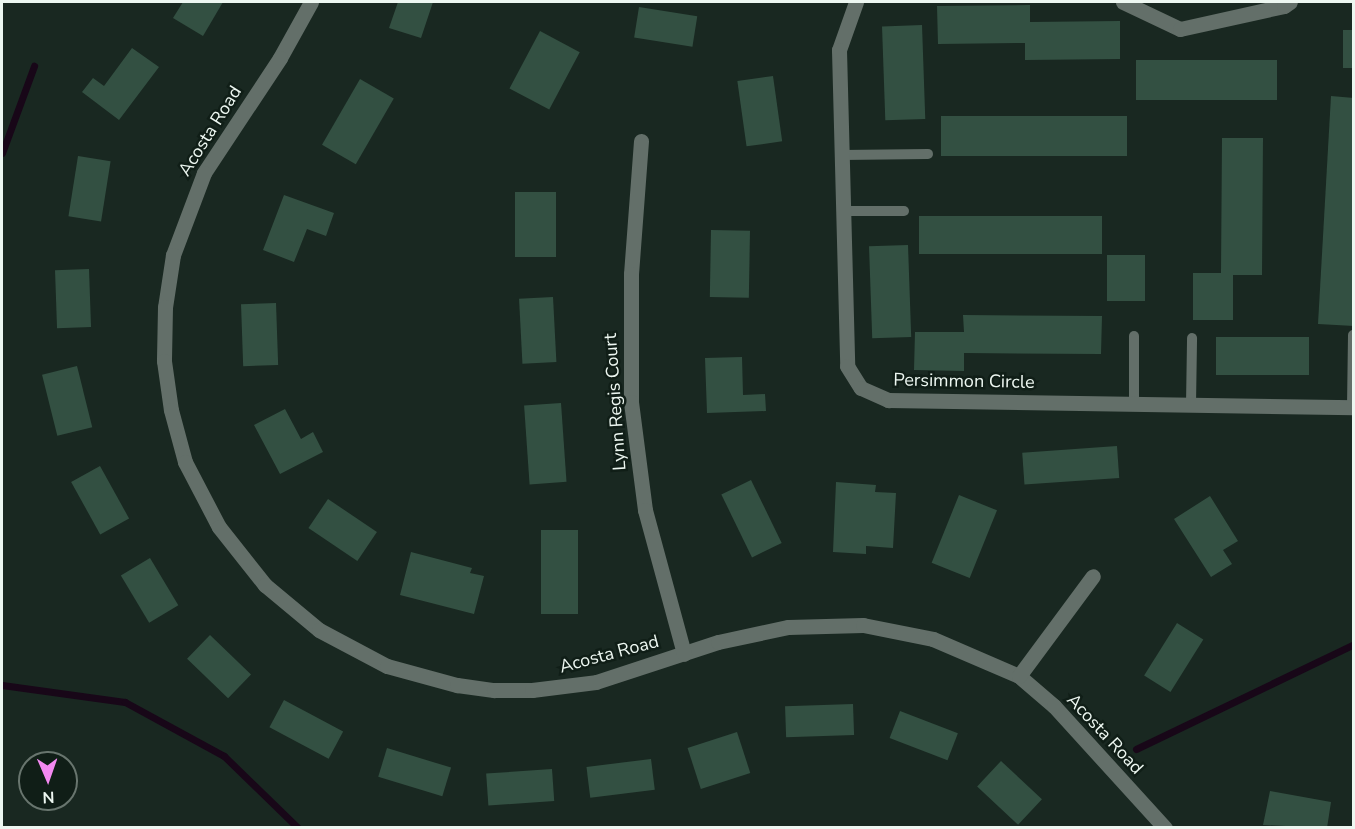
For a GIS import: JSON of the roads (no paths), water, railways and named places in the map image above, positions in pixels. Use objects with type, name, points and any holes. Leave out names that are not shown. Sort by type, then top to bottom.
[{"type":"street","name":"Acosta Road","points":[[311,2],[280,58],[204,173],[173,255],[164,330],[171,410],[185,462],[219,527],[265,585],[294,612],[352,650],[420,677],[466,686],[532,690],[596,682],[684,654],[788,627],[863,625],[933,639],[1019,676],[1077,731],[1165,828]]},
{"type":"street","name":"Persimmon Circle","points":[[856,2],[839,50],[847,366],[861,388],[888,400],[1353,407]]},
{"type":"street","points":[[1123,2],[1180,29],[1284,6],[1290,2]]},
{"type":"street","name":"Lynn Regis Court","points":[[641,141],[630,285],[631,402],[645,510],[684,654]]},
{"type":"street","points":[[1019,676],[1093,576]]},
{"type":"lane","points":[[842,155],[928,154]]},
{"type":"lane","points":[[844,211],[904,211]]},
{"type":"lane","points":[[1353,335],[1353,407]]},
{"type":"lane","points":[[1134,336],[1134,404]]},
{"type":"lane","points":[[1191,405],[1192,338]]},
{"type":"waterway","points":[[2,153],[34,66]]},
{"type":"waterway","points":[[1136,749],[1354,644]]},
{"type":"waterway","points":[[2,685],[125,702],[224,756],[298,828]]}]
